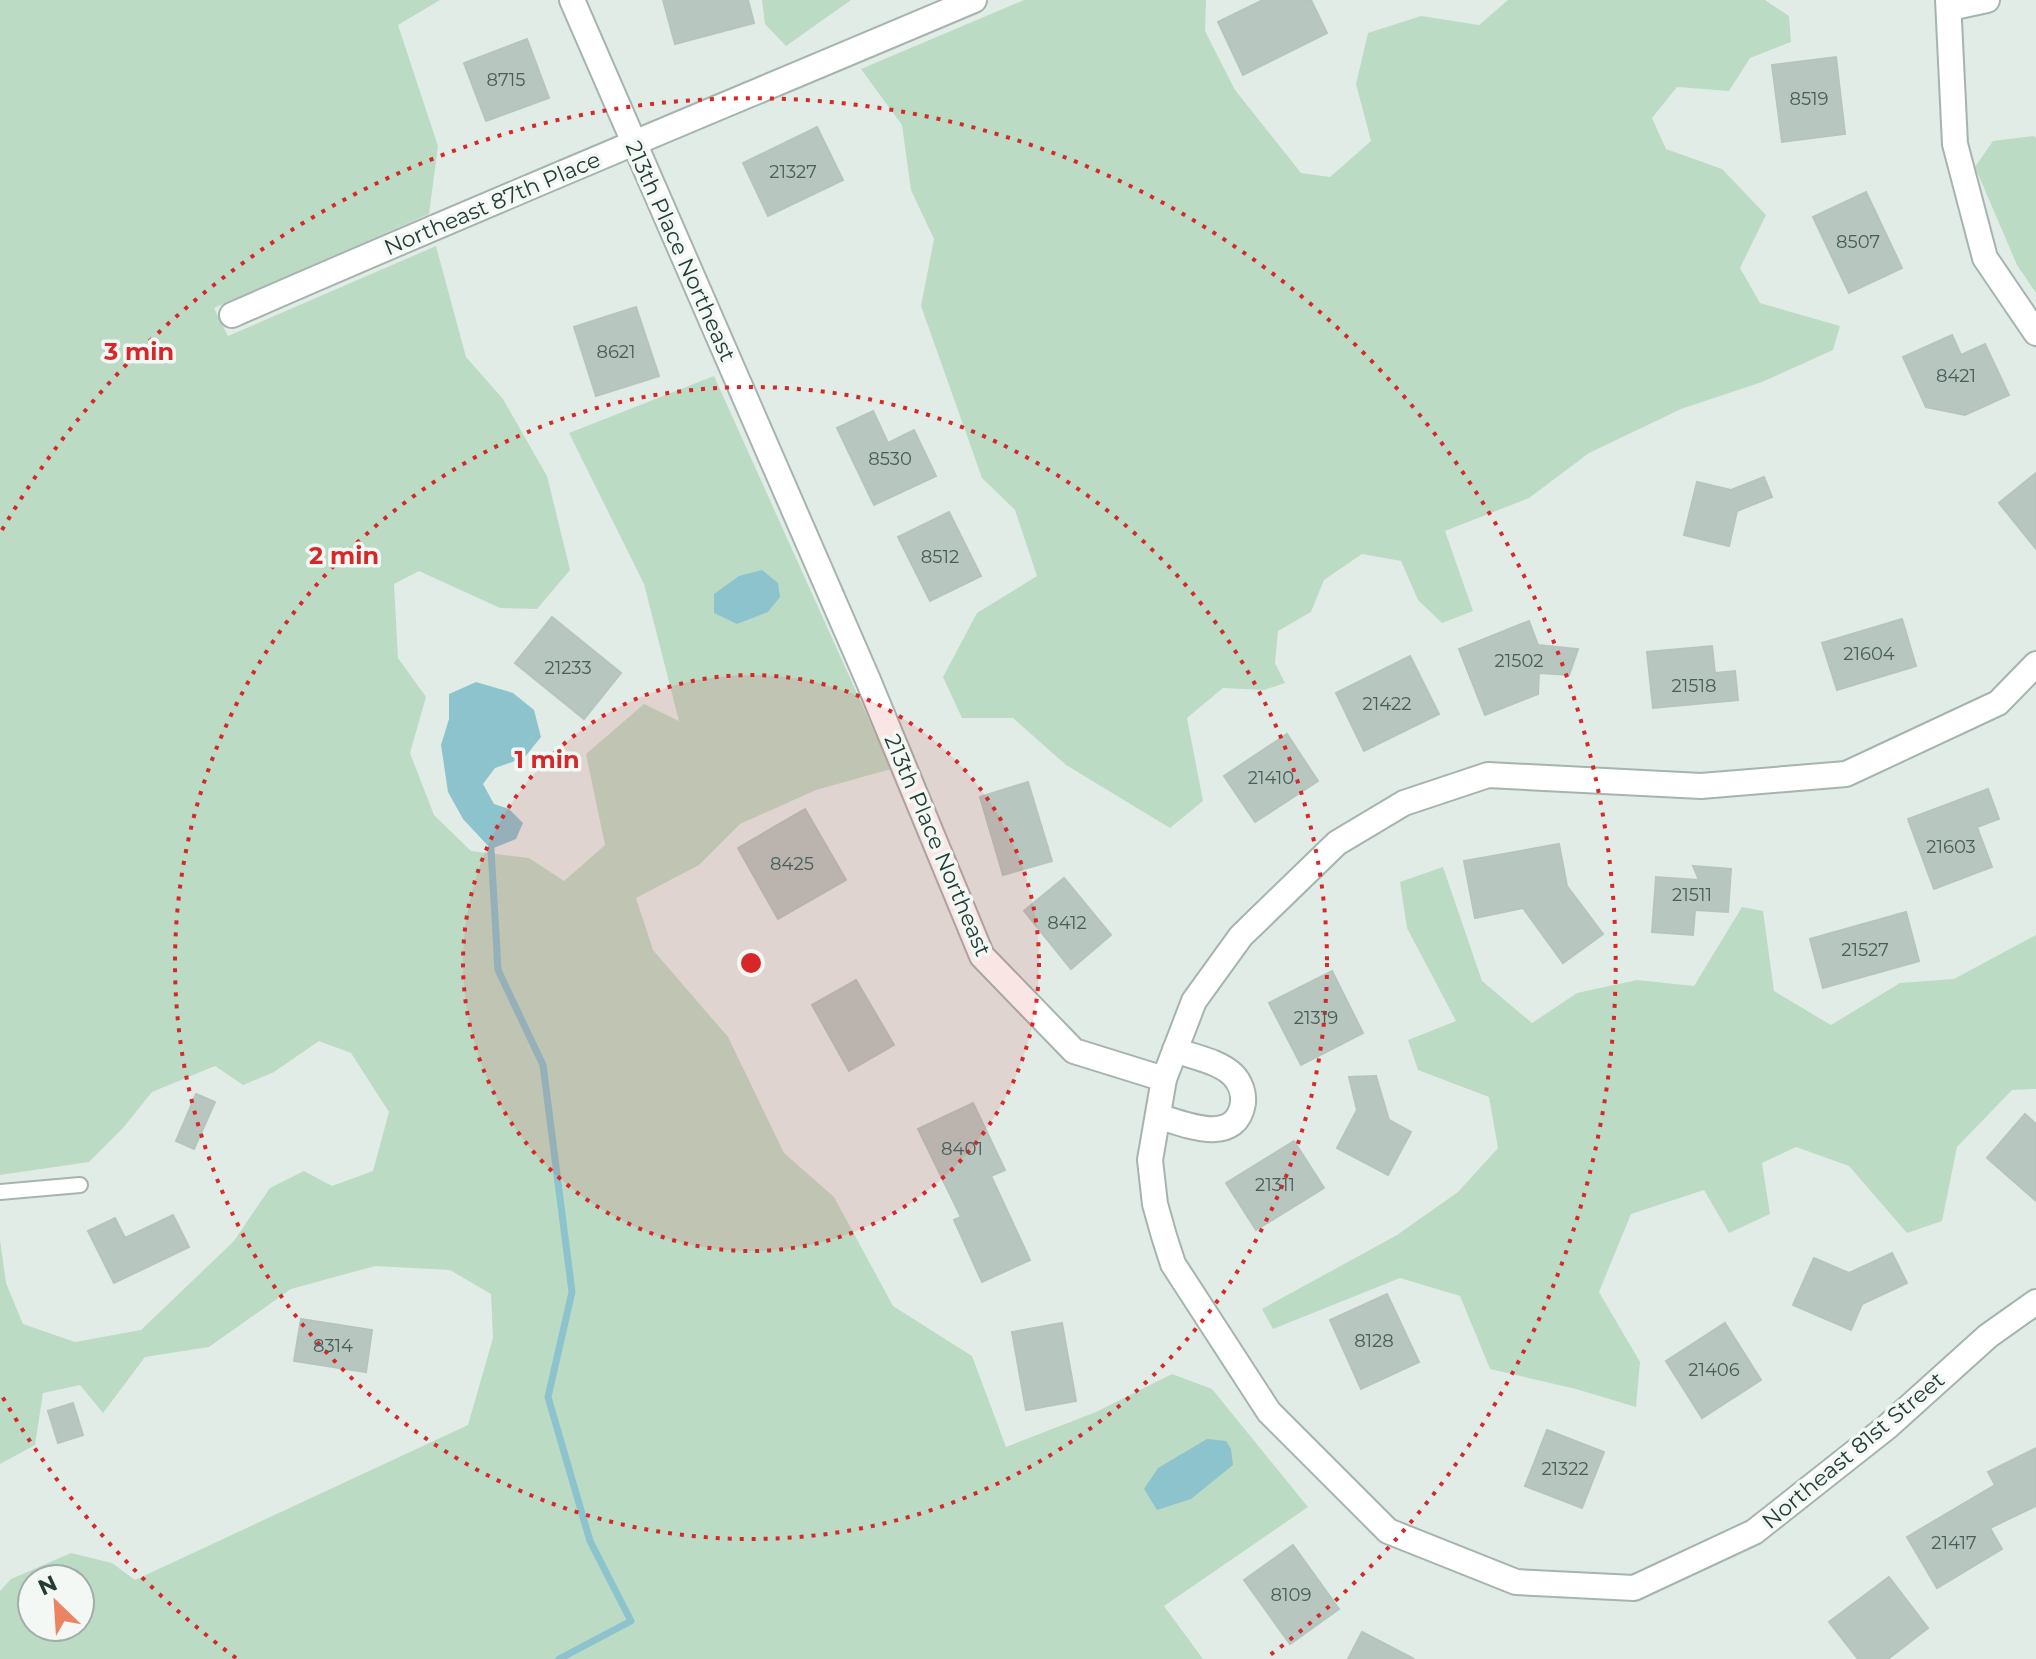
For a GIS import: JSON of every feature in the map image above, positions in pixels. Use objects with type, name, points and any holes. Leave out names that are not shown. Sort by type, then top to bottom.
[{"type":"street","name":"213th Place Northeast","points":[[572,0],[868,680],[982,956],[1074,1051],[1164,1079]]},
{"type":"street","name":"Northeast 87th Place","points":[[232,315],[489,202],[974,0]]},
{"type":"street","points":[[1987,0],[1949,4],[1955,144],[1985,258],[2036,333]]},
{"type":"street","points":[[1175,1050],[1232,1074],[1243,1092],[1243,1103],[1233,1122],[1214,1130],[1158,1116],[1164,1079],[1175,1050],[1194,1001],[1241,936],[1337,843],[1404,803],[1488,775],[1701,786],[1846,774],[1998,703],[2036,664]]},
{"type":"street","name":"Northeast 81st Street","points":[[1158,1116],[1150,1160],[1155,1204],[1173,1264],[1269,1412],[1388,1531],[1516,1582],[1634,1588],[1754,1532],[1887,1427],[1988,1336],[2036,1302]]},
{"type":"lane","points":[[0,1192],[80,1185]]},
{"type":"green space","points":[[0,0],[440,0],[398,25],[438,146],[429,214],[214,308],[228,336],[436,246],[466,357],[503,399],[547,476],[570,570],[537,609],[500,608],[419,571],[394,584],[398,658],[426,697],[410,753],[434,815],[471,851],[529,858],[564,881],[605,845],[586,754],[644,704],[679,721],[644,584],[569,433],[714,376],[891,769],[816,790],[740,824],[699,865],[636,898],[653,950],[728,1037],[784,1153],[834,1197],[893,1306],[972,1356],[1006,1447],[1096,1412],[1172,1374],[1212,1389],[1308,1507],[1164,1606],[1203,1659],[0,1659],[0,1591],[11,1579],[16,1577],[16,1643],[96,1643],[96,1563],[48,1563],[71,1553],[112,1563],[135,1580],[468,1425],[493,1338],[491,1294],[450,1270],[375,1266],[291,1289],[209,1347],[145,1357],[103,1413],[80,1385],[43,1393],[35,1445],[0,1464],[0,1240],[6,1283],[23,1324],[75,1342],[141,1330],[234,1241],[270,1188],[304,1171],[332,1186],[373,1171],[389,1112],[351,1053],[319,1041],[274,1072],[243,1085],[215,1066],[152,1092],[123,1128],[89,1162],[0,1175]]},
{"type":"green space","points":[[762,0],[851,0],[786,46],[765,24]]},
{"type":"green space","points":[[1024,0],[1206,0],[1205,31],[1235,90],[1301,173],[1330,177],[1371,141],[1356,84],[1368,33],[1421,16],[1479,25],[1508,0],[1765,0],[1789,16],[1791,42],[1750,58],[1729,91],[1677,87],[1652,118],[1666,149],[1722,169],[1766,215],[1740,268],[1760,303],[1840,326],[1833,350],[1762,382],[1681,409],[1589,453],[1529,498],[1445,531],[1473,611],[1442,623],[1418,600],[1401,561],[1362,554],[1324,580],[1311,612],[1278,631],[1275,663],[1285,683],[1264,690],[1223,688],[1187,718],[1203,801],[1170,828],[1066,765],[1013,718],[962,718],[943,677],[977,613],[1037,576],[1015,510],[982,478],[921,306],[934,239],[911,190],[902,125],[861,69]]},
{"type":"green space","points":[[2034,136],[2036,293],[2017,265],[1975,167],[1993,141]]},
{"type":"green space","points":[[1443,867],[1482,981],[1532,1023],[1577,993],[1637,980],[1694,986],[1742,907],[1763,911],[1774,991],[1831,1025],[1900,983],[1954,979],[2036,935],[2036,1089],[2012,1090],[1957,1147],[1942,1221],[1907,1233],[1849,1166],[1796,1147],[1762,1163],[1770,1214],[1729,1233],[1704,1190],[1631,1214],[1599,1292],[1640,1362],[1636,1407],[1490,1369],[1460,1296],[1400,1278],[1273,1329],[1262,1309],[1397,1235],[1458,1192],[1498,1148],[1489,1097],[1418,1070],[1408,1040],[1456,1021],[1407,928],[1400,882]]},
{"type":"water","points":[[762,570],[778,583],[780,597],[768,612],[737,624],[714,613],[714,594],[739,576]]},
{"type":"water","points":[[476,682],[513,693],[534,710],[541,737],[524,758],[495,768],[483,784],[494,804],[509,809],[523,823],[516,839],[491,849],[463,819],[448,792],[441,745],[449,719],[449,694]]},
{"type":"water","points":[[1207,1439],[1226,1441],[1231,1449],[1233,1465],[1191,1499],[1157,1510],[1144,1489],[1158,1468]]},
{"type":"building","points":[[663,0],[748,0],[754,23],[675,44]]},
{"type":"building","points":[[1263,0],[1311,0],[1327,33],[1243,75],[1218,22]]},
{"type":"building","points":[[527,39],[549,98],[486,121],[464,63]]},
{"type":"building","points":[[1836,57],[1845,134],[1782,142],[1772,65]]},
{"type":"building","points":[[817,127],[843,180],[768,216],[743,163]]},
{"type":"building","points":[[1866,192],[1902,268],[1849,293],[1813,217]]},
{"type":"building","points":[[636,307],[659,376],[596,396],[574,327]]},
{"type":"building","points":[[1952,335],[1961,355],[1985,344],[2009,395],[1965,415],[1926,407],[1903,357]]},
{"type":"building","points":[[873,411],[888,443],[914,430],[936,476],[874,505],[837,428]]},
{"type":"building","points":[[2036,473],[2036,549],[1999,503]]},
{"type":"building","points":[[1764,477],[1772,497],[1737,511],[1729,546],[1684,535],[1697,482],[1731,490]]},
{"type":"building","points":[[949,512],[981,576],[930,601],[898,537]]},
{"type":"building","points":[[552,617],[621,673],[584,719],[515,663]]},
{"type":"building","points":[[1902,619],[1916,666],[1837,690],[1822,643]]},
{"type":"building","points":[[1529,621],[1538,645],[1578,649],[1569,675],[1539,673],[1538,694],[1485,715],[1459,649]]},
{"type":"building","points":[[1712,646],[1715,673],[1735,671],[1738,700],[1653,708],[1647,652]]},
{"type":"building","points":[[1410,656],[1439,714],[1364,751],[1336,693]]},
{"type":"building","points":[[1287,734],[1318,781],[1255,822],[1224,776]]},
{"type":"building","points":[[1028,782],[1052,861],[1003,875],[980,797]]},
{"type":"building","points":[[1988,789],[1999,819],[1977,827],[1992,867],[1934,889],[1908,819]]},
{"type":"building","points":[[805,809],[846,880],[778,919],[738,848]]},
{"type":"building","points":[[1559,844],[1567,886],[1603,934],[1563,963],[1523,908],[1475,918],[1464,861]]},
{"type":"building","points":[[1693,866],[1731,869],[1728,912],[1695,910],[1693,935],[1652,932],[1656,877],[1699,880]]},
{"type":"building","points":[[1064,878],[1111,935],[1071,969],[1024,911]]},
{"type":"building","points":[[1906,912],[1919,961],[1823,988],[1810,939]]},
{"type":"building","points":[[1332,971],[1363,1033],[1301,1065],[1269,1003]]},
{"type":"building","points":[[856,980],[894,1045],[849,1071],[812,1005]]},
{"type":"building","points":[[1376,1076],[1389,1120],[1411,1132],[1388,1175],[1337,1148],[1357,1110],[1349,1077]]},
{"type":"building","points":[[196,1094],[215,1102],[194,1149],[176,1141]]},
{"type":"building","points":[[973,1103],[1005,1170],[991,1176],[1030,1260],[982,1282],[954,1220],[961,1217],[918,1129]]},
{"type":"building","points":[[2025,1114],[2036,1124],[2036,1201],[1987,1158]]},
{"type":"building","points":[[1294,1141],[1324,1188],[1256,1230],[1226,1183]]},
{"type":"building","points":[[173,1215],[189,1247],[114,1283],[88,1231],[115,1218],[125,1238]]},
{"type":"building","points":[[1892,1253],[1907,1283],[1862,1304],[1851,1330],[1793,1305],[1814,1258],[1849,1273]]},
{"type":"building","points":[[1387,1294],[1419,1362],[1361,1389],[1330,1320]]},
{"type":"building","points":[[301,1319],[372,1330],[366,1372],[294,1361]]},
{"type":"building","points":[[1062,1323],[1076,1401],[1026,1410],[1012,1332]]},
{"type":"building","points":[[1725,1323],[1761,1380],[1702,1418],[1666,1361]]},
{"type":"building","points":[[73,1403],[83,1435],[58,1443],[48,1411]]},
{"type":"building","points":[[1547,1430],[1604,1452],[1582,1508],[1525,1486]]},
{"type":"building","points":[[2036,1448],[2036,1506],[1990,1528],[2002,1549],[1937,1588],[1907,1537],[1995,1485],[1988,1472]]},
{"type":"building","points":[[1293,1545],[1339,1609],[1290,1644],[1244,1580]]},
{"type":"building","points":[[1889,1577],[1928,1628],[1888,1659],[1858,1659],[1829,1622]]},
{"type":"building","points":[[1362,1632],[1414,1659],[1348,1659]]},
{"type":"waterway","points":[[491,849],[498,970],[543,1065],[572,1292],[548,1397],[590,1541],[631,1621],[559,1659]]}]
